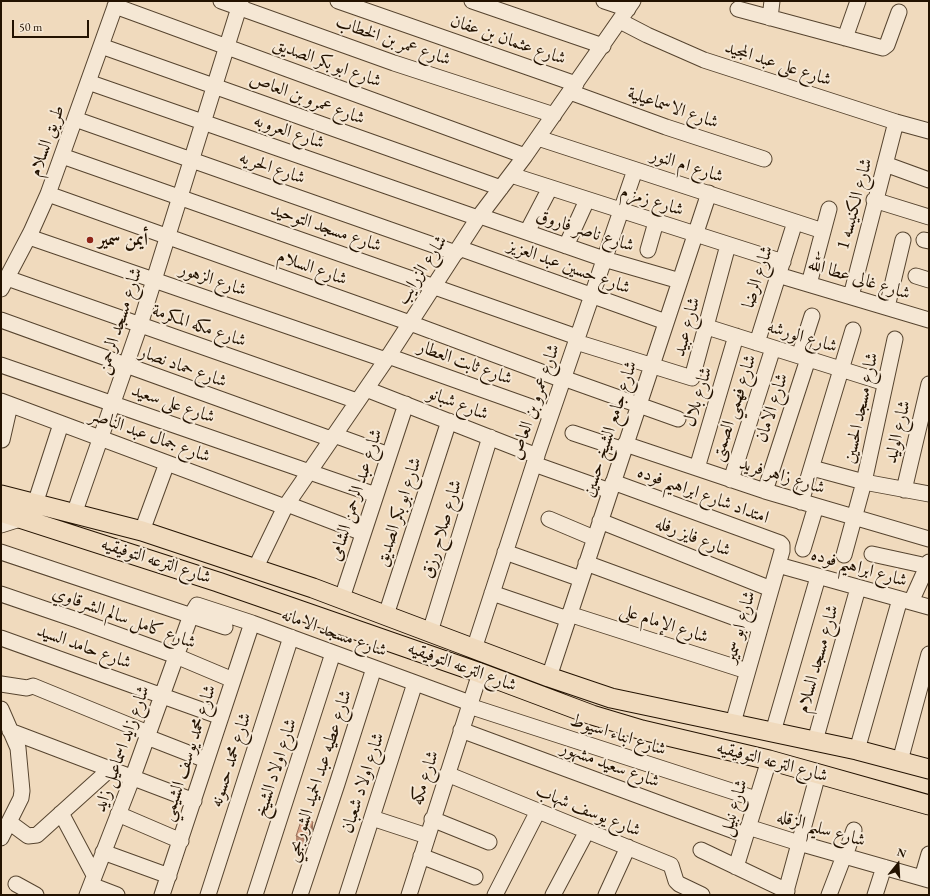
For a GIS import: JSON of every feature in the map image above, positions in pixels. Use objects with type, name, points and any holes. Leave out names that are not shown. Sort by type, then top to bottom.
[{"type":"main road","name":"شارع الترعه التوفيقيه","points":[[1,495],[29,511],[218,582],[480,673],[592,715],[642,730],[769,760],[929,805]]},
{"type":"main road","name":"شارع الترعه التوفيقيه","points":[[1,512],[29,511],[74,514],[142,531],[342,598],[549,677],[610,698],[857,750],[929,769]]},
{"type":"street","name":"شارع عمر بن الخطاب","points":[[221,1],[240,4],[394,63],[554,115]]},
{"type":"street","name":"شارع عثمان بن عفان","points":[[338,1],[573,88]]},
{"type":"street","points":[[472,1],[603,46]]},
{"type":"street","name":"شارع على عبد المجيد","points":[[604,1],[627,10],[669,45],[704,60],[896,122],[929,131]]},
{"type":"street","points":[[770,18],[772,1]]},
{"type":"street","points":[[845,38],[858,1]]},
{"type":"street","name":"طريق السلام","points":[[4,283],[29,237],[48,194],[116,4]]},
{"type":"street","name":"شارع ابو بكر الصديق","points":[[116,4],[227,47],[525,156]]},
{"type":"street","name":"شارع مسجد الرحمن","points":[[74,514],[140,325],[240,4]]},
{"type":"street","points":[[738,9],[884,48],[887,45],[899,12]]},
{"type":"street","name":"شارع الزرايب","points":[[255,569],[286,505],[387,358],[479,217],[538,138],[627,10]]},
{"type":"street","name":"شارع عمرو بن العاص","points":[[101,46],[501,188]]},
{"type":"street","name":"شارع العروبه","points":[[88,82],[479,217]]},
{"type":"street","name":"شارع الاسماعيلية","points":[[573,88],[666,127],[764,159]]},
{"type":"street","name":"شارع الحريه","points":[[75,119],[458,250]]},
{"type":"street","name":"شارع الكنيسه 1","points":[[851,296],[874,200],[896,122]]},
{"type":"street","name":"شارع ام النور","points":[[538,138],[823,231]]},
{"type":"street","name":"شارع مسجد التوحيد","points":[[62,156],[434,285],[651,367]]},
{"type":"street","points":[[885,164],[929,180]]},
{"type":"street","name":"شارع عمرو بن العاص","points":[[474,649],[535,460],[635,170]]},
{"type":"street","name":"شارع زمزم","points":[[511,175],[728,245],[780,269]]},
{"type":"street","points":[[527,232],[550,188]]},
{"type":"street","name":"شارع جامع الشيخ حسين","points":[[549,677],[708,193]]},
{"type":"street","name":"شارع السلام","points":[[48,194],[563,379]]},
{"type":"street","points":[[566,246],[587,200]]},
{"type":"street","points":[[874,200],[929,217]]},
{"type":"street","points":[[809,284],[829,209]]},
{"type":"street","name":"شارع ناصر فاروق","points":[[479,217],[604,259],[680,281]]},
{"type":"street","points":[[648,250],[656,222]]},
{"type":"street","name":"شارع الرضا","points":[[757,343],[796,222]]},
{"type":"street","name":"شارع الزهور","points":[[29,237],[387,358]]},
{"type":"street","points":[[887,308],[903,240]]},
{"type":"street","name":"شارع عبيد","points":[[651,367],[692,378],[728,245]]},
{"type":"street","name":"شارع حسين عبد العزيز","points":[[458,250],[592,295],[666,322]]},
{"type":"street","name":"شارع غالى عطا الله","points":[[780,269],[809,284],[929,320]]},
{"type":"street","name":"شارع مكه المكرمة","points":[[4,283],[362,395]]},
{"type":"street","name":"شارع الامان","points":[[765,491],[803,358],[812,316]]},
{"type":"street","name":"شارع حماد نصار","points":[[1,320],[126,366],[332,437],[389,454]]},
{"type":"street","name":"شارع الورشه","points":[[707,327],[885,383]]},
{"type":"street","points":[[801,502],[853,330]]},
{"type":"street","name":"شارع بلال","points":[[697,468],[736,336]]},
{"type":"street","name":"شارع مسجد الحسين","points":[[844,555],[864,482],[895,339]]},
{"type":"street","name":"شارع فهمي الصمتى","points":[[731,480],[773,348]]},
{"type":"street","name":"شارع ثابت العطار","points":[[387,358],[551,414]]},
{"type":"street","name":"شارع على سعيد","points":[[1,365],[376,495]]},
{"type":"street","points":[[563,379],[678,419]]},
{"type":"street","name":"شارع الوليد","points":[[904,490],[929,384]]},
{"type":"street","name":"شارع شبانو","points":[[362,395],[406,404],[490,438],[535,460],[611,487]]},
{"type":"street","points":[[2,440],[5,403]]},
{"type":"street","name":"شارع جمال عبد الناصر","points":[[5,403],[363,533]]},
{"type":"street","name":"شارع عبد الرحمن الشامى","points":[[342,598],[406,404]]},
{"type":"street","name":"شارع ابو بكر الصديق","points":[[386,615],[449,421]]},
{"type":"street","points":[[1,525],[29,511],[61,424]]},
{"type":"street","name":"شارع زاهر فريد","points":[[573,433],[697,468],[765,491],[929,539]]},
{"type":"street","name":"شارع صلاح رزق","points":[[430,632],[490,438]]},
{"type":"street","points":[[142,531],[167,463]]},
{"type":"street","points":[[812,468],[864,482],[929,494]]},
{"type":"street","name":"امتداد شارع ابراهيم فوده","points":[[611,487],[780,543]]},
{"type":"street","points":[[803,549],[816,506]]},
{"type":"street","points":[[549,520],[594,538]]},
{"type":"street","name":"شارع فايز رفله","points":[[600,521],[771,589]]},
{"type":"street","name":"شارع ابو سمير","points":[[732,723],[778,565],[782,548],[780,543]]},
{"type":"street","points":[[1,552],[225,627]]},
{"type":"street","points":[[505,552],[581,579]]},
{"type":"street","points":[[857,750],[905,601],[928,564],[872,554]]},
{"type":"street","points":[[586,563],[760,627]]},
{"type":"street","name":"شارع ابراهيم فوده","points":[[778,565],[929,607]]},
{"type":"street","points":[[773,732],[818,577]]},
{"type":"street","name":"شارع مسجد السلام","points":[[815,741],[858,588]]},
{"type":"street","name":"شارع الإمام على","points":[[492,593],[747,671]]},
{"type":"street","name":"شارع كامل سالم الشرقاوي","points":[[1,594],[176,656],[233,680]]},
{"type":"street","name":"شارع مسجد الامانه","points":[[191,615],[195,606],[199,606],[252,623],[469,704]]},
{"type":"street","name":"شارع زايد اسماعيل زايد","points":[[91,885],[148,735],[191,615]]},
{"type":"street","name":"شارع محمد يوسف الشيمي","points":[[162,895],[252,623]]},
{"type":"street","name":"شارع حامد السيد","points":[[1,638],[221,717]]},
{"type":"street","name":"شارع محمد حسونه","points":[[208,895],[291,638]]},
{"type":"street","name":"شارع اولاد الشيخ","points":[[255,895],[333,653]]},
{"type":"street","points":[[900,761],[929,654]]},
{"type":"street","name":"شارع عطيه عبد الحميد الشوربجي","points":[[300,895],[338,784],[374,668]]},
{"type":"street","name":"شارع مكه","points":[[409,895],[432,819],[480,673]]},
{"type":"street","name":"شارع اولاد شعبان","points":[[351,894],[372,818],[415,683]]},
{"type":"street","points":[[1,684],[27,688],[33,686],[206,760]]},
{"type":"street","name":"شارع ابناء اسيوط","points":[[469,704],[756,800]]},
{"type":"street","points":[[1,709],[18,748],[22,790],[21,798],[7,818],[1,838]]},
{"type":"street","name":"شارع سعيد مشهور","points":[[461,730],[747,831]]},
{"type":"street","points":[[10,731],[109,770],[194,801]]},
{"type":"street","name":"شارع نبيل","points":[[736,867],[769,760]]},
{"type":"street","points":[[7,818],[23,834],[33,836],[38,835],[109,770]]},
{"type":"street","name":"شارع يوسف شهاب","points":[[447,774],[672,865],[676,881],[679,884],[702,895]]},
{"type":"street","points":[[701,850],[786,893],[818,774]]},
{"type":"street","points":[[495,895],[538,812]]},
{"type":"street","points":[[61,813],[91,885],[117,895]]},
{"type":"street","points":[[118,814],[181,841]]},
{"type":"street","points":[[372,818],[427,836]]},
{"type":"street","points":[[432,819],[489,842]]},
{"type":"street","points":[[829,895],[854,830]]},
{"type":"street","points":[[553,895],[587,831]]},
{"type":"street","name":"شارع سليم الزقله","points":[[747,831],[845,856],[926,879]]},
{"type":"street","points":[[609,894],[628,847]]},
{"type":"street","points":[[103,852],[169,876]]},
{"type":"street","points":[[926,879],[929,854]]},
{"type":"street","points":[[421,856],[475,878]]},
{"type":"street","points":[[875,895],[884,867]]},
{"type":"street","points":[[16,884],[36,895]]},
{"type":"building","points":[[302,818],[313,822],[307,840],[296,836]]},
{"type":"place","name":"أيمن سمير","points":[[90,240]]}]
